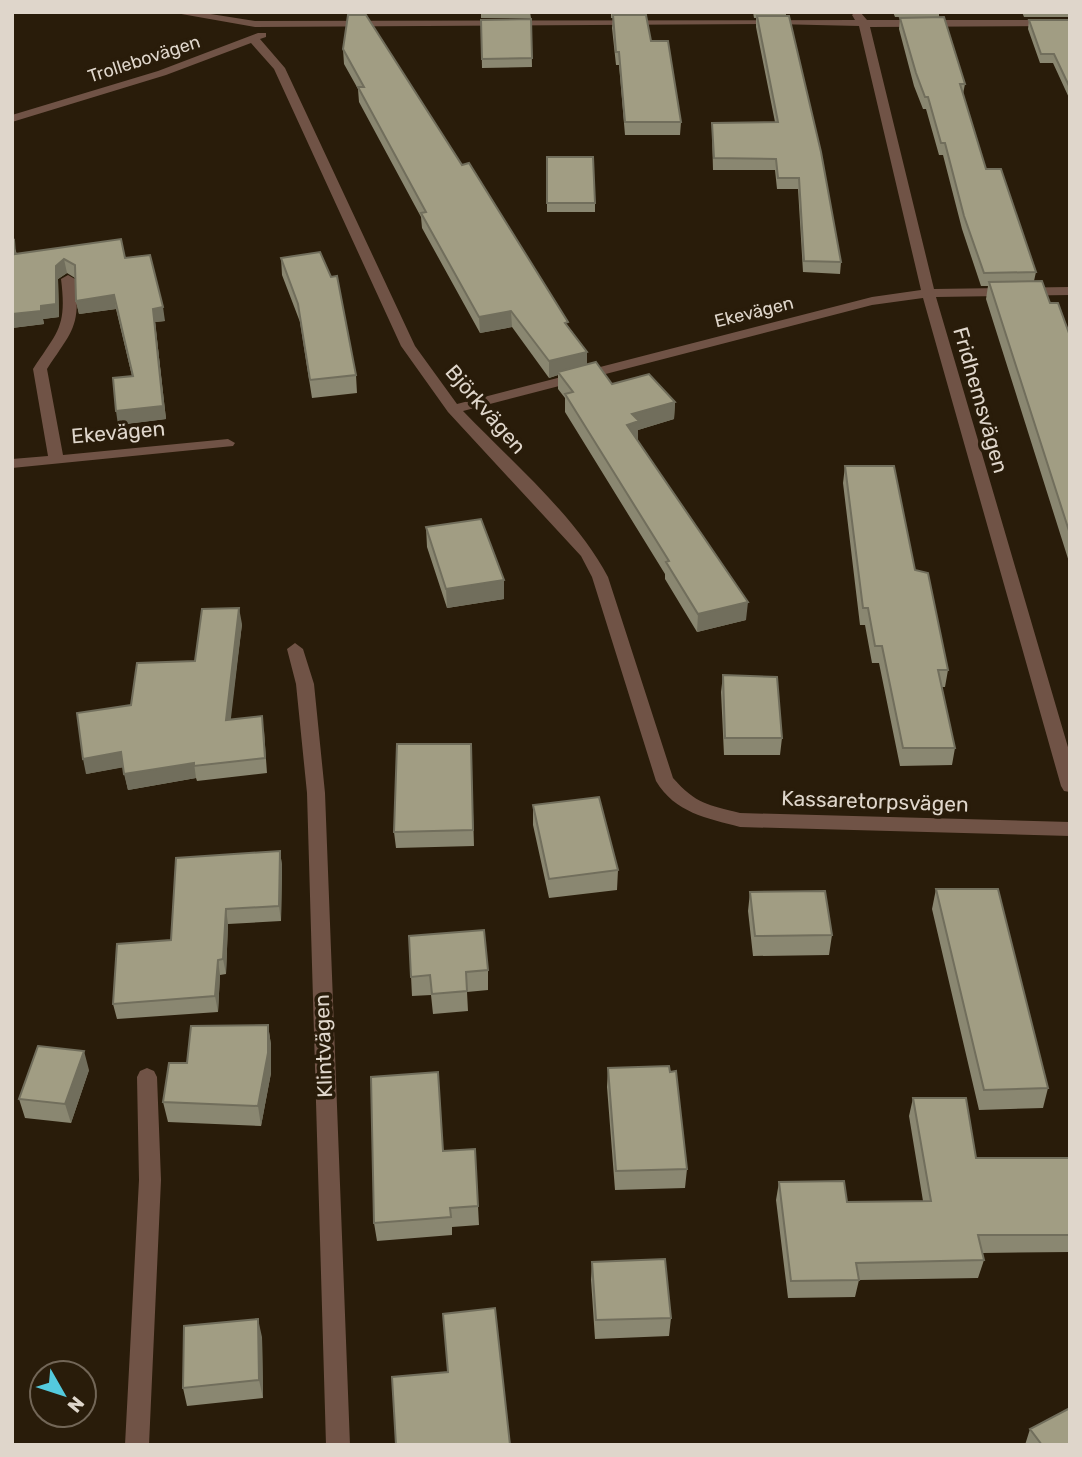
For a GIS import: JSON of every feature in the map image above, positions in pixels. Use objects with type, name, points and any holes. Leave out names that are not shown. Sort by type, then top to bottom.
[{"type":"street","points":[[175,12],[233,23],[284,24],[774,21],[860,18],[1070,23]]},
{"type":"street","points":[[284,24],[292,12]]},
{"type":"street","name":"Fridhemsvägen","points":[[860,18],[928,293],[1070,786]]},
{"type":"street","name":"Trollebovägen","points":[[12,119],[162,73],[254,39],[284,24]]},
{"type":"street","name":"Björkvägen","points":[[254,39],[278,68],[408,346],[453,409],[588,554],[600,577],[624,647],[665,781],[683,801]]},
{"type":"street","points":[[56,459],[40,369],[69,330],[72,321],[68,279]]},
{"type":"street","name":"Ekevägen","points":[[453,409],[872,301],[928,293],[1070,291]]},
{"type":"street","name":"Ekevägen","points":[[12,464],[228,443]]},
{"type":"street","name":"Klintvägen","points":[[295,649],[305,684],[316,793],[338,1445]]},
{"type":"street","name":"Kassaretorpsvägen","points":[[683,801],[704,811],[740,820],[1070,829]]},
{"type":"street","points":[[137,1445],[150,1180],[147,1077]]},
{"type":"building","points":[[348,15],[366,15],[462,165],[469,163],[568,322],[565,323],[587,352],[549,361],[511,311],[479,317],[421,213],[426,212],[358,87],[364,87],[343,49]]},
{"type":"building","points":[[613,15],[646,15],[651,41],[668,41],[681,122],[625,122]]},
{"type":"building","points":[[757,16],[789,16],[821,152],[841,262],[804,261],[799,178],[778,178],[776,159],[714,158],[712,123],[778,122]]},
{"type":"building","points":[[944,17],[965,84],[960,84],[986,169],[1001,169],[1036,272],[984,273],[964,216],[945,143],[941,143],[900,18]]},
{"type":"building","points":[[531,19],[532,58],[482,59],[481,20]]},
{"type":"building","points":[[1029,20],[1070,20],[1070,88],[1054,54],[1041,54]]},
{"type":"building","points":[[547,157],[593,157],[595,203],[547,203]]},
{"type":"building","points":[[121,239],[125,258],[150,255],[163,307],[153,309],[163,406],[116,411],[113,378],[133,376],[114,295],[76,301],[75,265],[64,259],[56,266],[56,304],[41,306],[41,311],[12,314],[12,241],[14,240],[15,254]]},
{"type":"building","points":[[320,252],[331,277],[337,276],[356,375],[310,380],[298,304],[281,258]]},
{"type":"building","points":[[1042,281],[1050,303],[1058,303],[1070,336],[1070,534],[989,282]]},
{"type":"building","points":[[596,362],[612,384],[649,374],[675,402],[632,414],[639,421],[627,425],[748,602],[698,614],[666,562],[669,561],[565,394],[573,392],[558,372]]},
{"type":"building","points":[[845,466],[894,466],[915,570],[928,573],[948,670],[938,670],[955,748],[903,748],[882,646],[875,646],[868,608],[863,608]]},
{"type":"building","points":[[481,519],[504,580],[446,589],[426,527]]},
{"type":"building","points":[[239,608],[226,720],[262,716],[265,758],[194,766],[194,763],[124,774],[121,752],[83,759],[77,713],[131,705],[137,663],[195,661],[202,609]]},
{"type":"building","points":[[723,675],[777,677],[782,738],[725,738]]},
{"type":"building","points":[[397,744],[471,744],[473,830],[394,832]]},
{"type":"building","points":[[599,797],[618,870],[549,879],[533,805]]},
{"type":"building","points":[[280,851],[279,906],[226,909],[223,959],[218,960],[215,996],[113,1004],[117,944],[171,940],[176,858]]},
{"type":"building","points":[[936,889],[998,889],[1048,1088],[984,1090]]},
{"type":"building","points":[[825,891],[832,935],[755,936],[750,892]]},
{"type":"building","points":[[484,930],[488,970],[466,972],[467,991],[432,994],[430,975],[411,977],[409,936]]},
{"type":"building","points":[[268,1025],[268,1053],[258,1106],[163,1102],[169,1063],[187,1063],[191,1026]]},
{"type":"building","points":[[38,1046],[84,1051],[65,1104],[19,1099]]},
{"type":"building","points":[[669,1066],[670,1072],[676,1071],[687,1169],[616,1171],[608,1068]]},
{"type":"building","points":[[438,1072],[443,1151],[475,1149],[478,1206],[450,1208],[451,1217],[374,1223],[371,1077]]},
{"type":"building","points":[[913,1098],[966,1098],[976,1158],[1070,1158],[1070,1235],[978,1235],[984,1260],[856,1263],[859,1280],[791,1281],[779,1182],[844,1181],[847,1202],[931,1201]]},
{"type":"building","points":[[665,1259],[671,1318],[596,1320],[592,1262]]},
{"type":"building","points":[[495,1308],[510,1445],[396,1445],[392,1377],[448,1372],[443,1314]]},
{"type":"building","points":[[258,1319],[259,1380],[183,1388],[184,1326]]},
{"type":"building","points":[[1070,1408],[1070,1445],[1042,1445],[1030,1429]]}]
